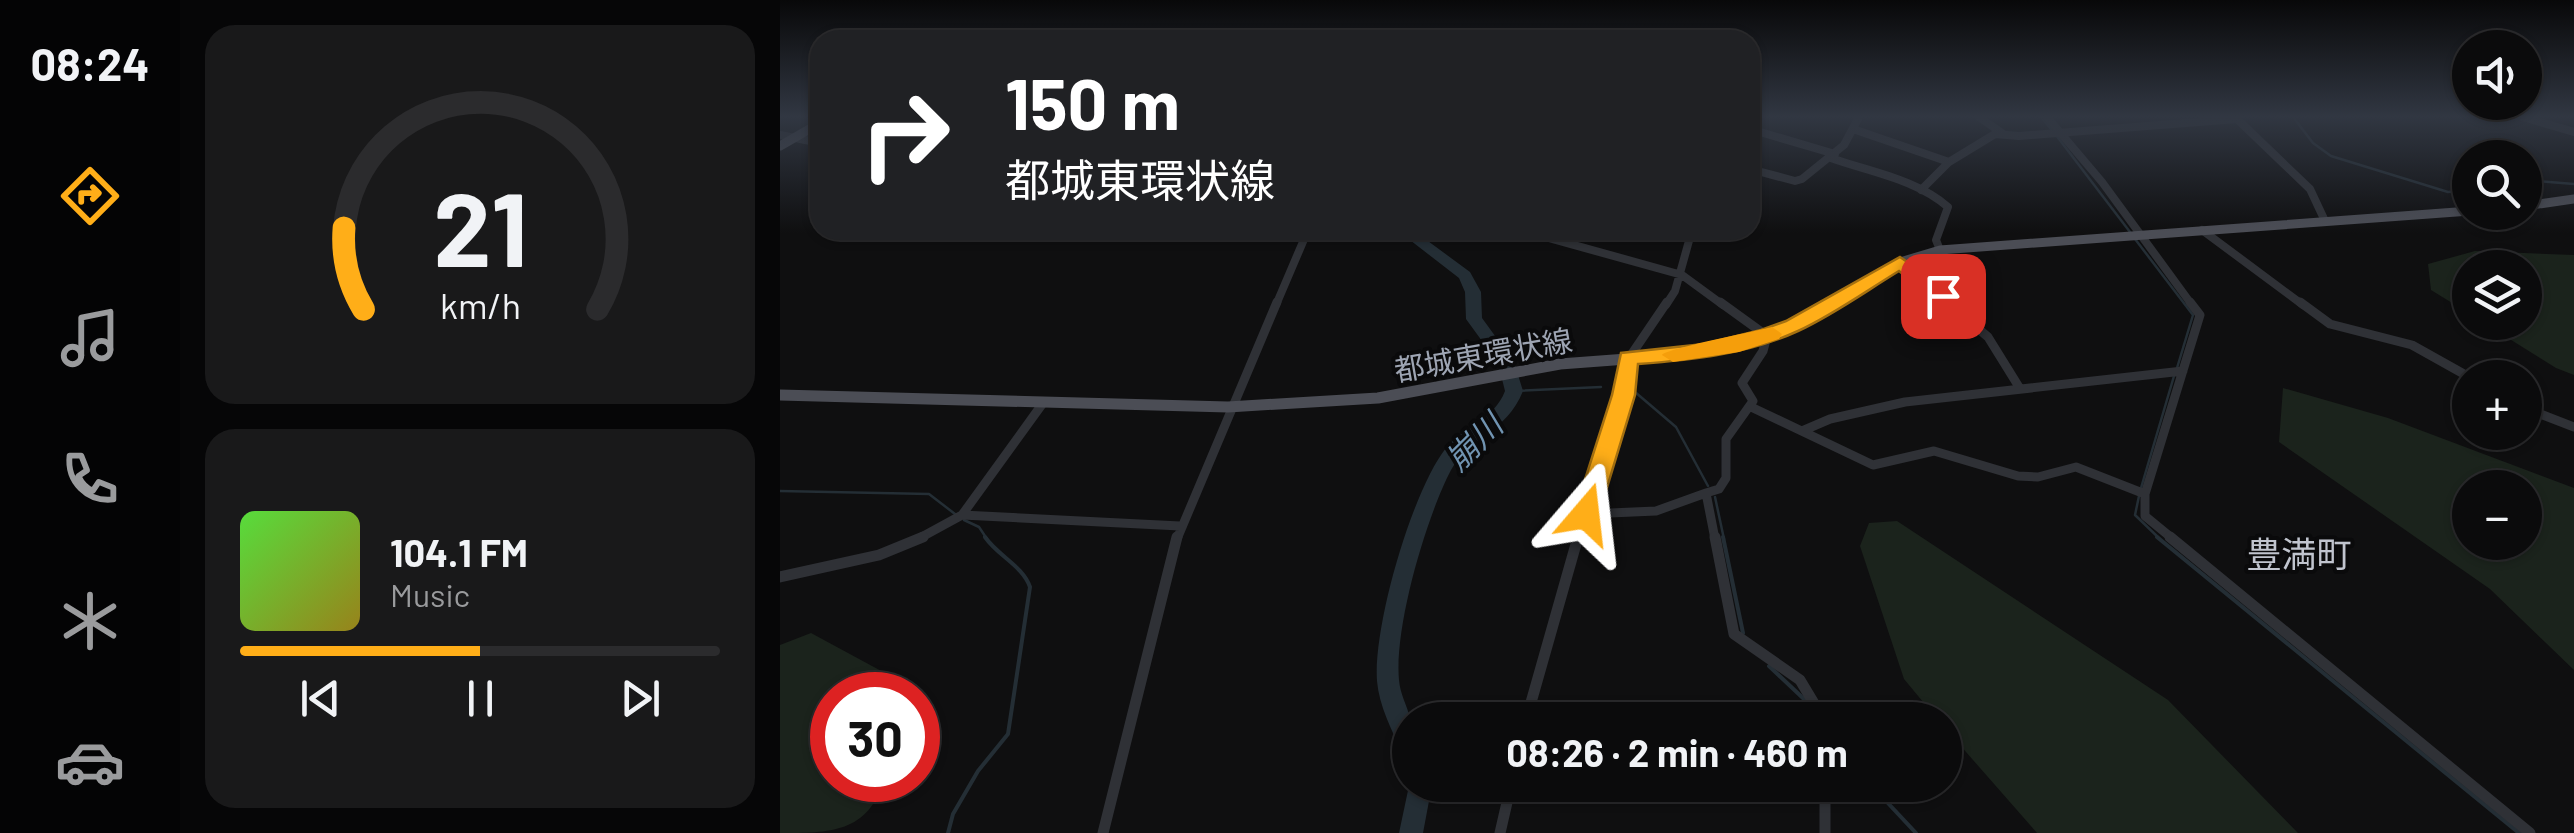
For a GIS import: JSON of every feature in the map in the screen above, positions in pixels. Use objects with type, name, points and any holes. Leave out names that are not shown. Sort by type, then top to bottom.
[{"type":"main road","points":[[2542,204],[2574,199]]},
{"type":"main road","name":"都城東環状線","points":[[780,394],[1228,407],[1364,400],[1519,372],[1704,352],[1767,336],[1794,326],[1900,262],[1940,250],[2452,212]]},
{"type":"street","points":[[1760,172],[1795,181],[1833,156],[1936,196],[1948,207],[1936,240],[1940,250]]},
{"type":"street","points":[[1931,156],[1949,162]]},
{"type":"street","points":[[1921,190],[1960,156]]},
{"type":"street","points":[[2073,156],[2134,235],[2198,308],[2200,324],[2139,491],[2145,516],[2530,833]]},
{"type":"street","points":[[2276,156],[2310,188],[2325,221]]},
{"type":"street","points":[[2202,230],[2330,324],[2412,345],[2452,367]]},
{"type":"street","points":[[1103,833],[1180,526],[1228,407],[1303,240]]},
{"type":"street","points":[[1556,240],[1682,275],[1767,336],[1763,351],[1742,382],[1753,396],[1751,406],[1726,438],[1726,478],[1719,489],[1656,511],[1586,514]]},
{"type":"street","points":[[1531,702],[1558,599],[1624,395],[1628,358],[1682,275],[1690,240]]},
{"type":"street","points":[[1900,262],[1988,337],[2020,388]]},
{"type":"street","points":[[1802,432],[1878,406],[2183,371]]},
{"type":"street","points":[[962,516],[1043,403]]},
{"type":"street","points":[[1751,406],[1873,465],[1934,451],[2018,476],[2038,477],[2076,467],[2139,491]]},
{"type":"street","points":[[2542,415],[2574,427]]},
{"type":"street","points":[[1706,493],[1734,634],[1785,668],[1815,702]]},
{"type":"street","points":[[780,576],[879,554],[962,516],[1180,526]]},
{"type":"street","points":[[1500,833],[1507,802]]},
{"type":"street","points":[[1824,802],[1825,833]]},
{"type":"shaded area","points":[[2542,254],[2574,255],[2574,375],[2511,340],[2542,340]]},
{"type":"shaded area","points":[[2452,257],[2452,303],[2431,290],[2428,264]]},
{"type":"shaded area","points":[[2283,388],[2388,418],[2452,442],[2452,450],[2473,450],[2526,470],[2452,470],[2452,560],[2542,560],[2542,476],[2574,488],[2574,670],[2490,589],[2279,442]]},
{"type":"shaded area","points":[[1897,521],[2168,700],[2298,833],[2037,833],[1962,747],[1962,702],[1923,702],[1904,679],[1860,546],[1869,523]]},
{"type":"shaded area","points":[[811,633],[883,672],[810,672],[810,802],[874,802],[868,811],[845,826],[780,833],[780,645]]},
{"type":"waterway","points":[[2072,156],[2130,232]]},
{"type":"waterway","points":[[2331,156],[2452,192]]},
{"type":"waterway","points":[[2542,181],[2574,184]]},
{"type":"waterway","points":[[2135,239],[2193,315],[2177,368]]},
{"type":"waterway","name":"崩川","points":[[1393,702],[1388,680],[1392,632],[1398,599],[1430,498],[1452,454],[1503,413],[1514,391],[1506,362],[1474,319],[1473,292],[1465,275],[1418,240]]},
{"type":"waterway","points":[[2141,488],[2174,376]]},
{"type":"waterway","points":[[1514,391],[1601,387]]},
{"type":"waterway","points":[[1635,392],[1676,427],[1708,486]]},
{"type":"waterway","points":[[780,491],[929,494],[955,514]]},
{"type":"waterway","points":[[2139,496],[2135,515],[2160,539]]},
{"type":"waterway","points":[[1715,497],[1724,539]]},
{"type":"waterway","points":[[964,520],[979,527],[987,539]]},
{"type":"waterway","points":[[948,833],[953,814],[978,771],[1008,734],[1030,587],[1022,573],[985,537]]},
{"type":"waterway","points":[[1723,537],[1743,633]]},
{"type":"waterway","points":[[2157,537],[2519,833]]},
{"type":"waterway","points":[[1769,666],[1805,700]]},
{"type":"waterway","name":"崩川","points":[[1411,833],[1417,802]]},
{"type":"waterway","points":[[1887,802],[1916,833]]},
{"type":"slow traffic","points":[[1673,355],[1739,345],[1772,334]]},
{"type":"district","name":"豊満町","points":[[2299,553]]},
{"type":"route","points":[[1586,514],[1624,395],[1628,358],[1704,352],[1767,336],[1794,326],[1900,262],[1943,296]]}]
